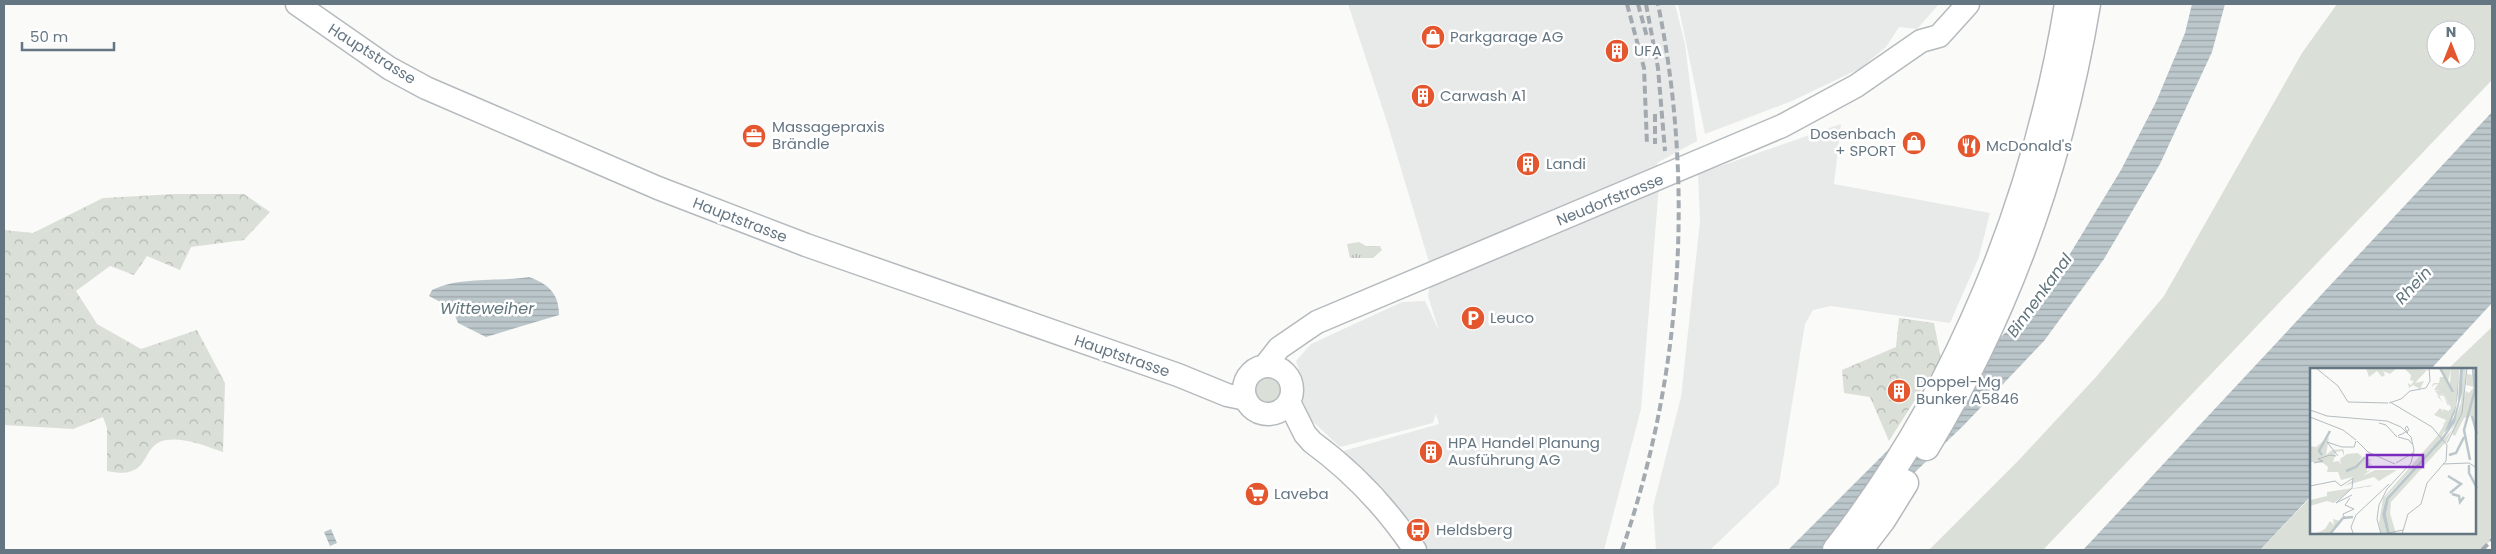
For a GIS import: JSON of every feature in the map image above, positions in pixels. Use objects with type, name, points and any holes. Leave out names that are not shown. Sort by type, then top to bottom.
[{"type":"highway","points":[[1836,550],[1859,520],[1898,461],[1947,374],[1988,286],[2019,204],[2051,92],[2068,4]]},
{"type":"highway","points":[[1859,550],[1882,520],[1954,402],[1996,316],[2024,247],[2049,172],[2070,96],[2087,4]]},
{"type":"main road","name":"Hauptstrasse","points":[[297,4],[389,68],[426,88],[658,188],[806,245],[1207,386],[1246,390]]},
{"type":"main road","name":"Neudorfstrasse","points":[[1921,41],[1929,24],[1948,4]]},
{"type":"main road","name":"Neudorfstrasse","points":[[1275,370],[1279,348],[1317,322],[1782,126],[1856,86],[1921,41],[1939,36],[1968,4]]},
{"type":"main road","points":[[1275,370],[1289,378],[1292,390],[1280,408],[1256,411],[1246,390],[1254,371],[1275,370]]},
{"type":"main road","points":[[1280,408],[1289,426],[1305,434],[1363,486],[1390,515],[1415,550]]},
{"type":"shaded area","points":[[1348,4],[1675,4],[1685,44],[1697,141],[1657,163],[1659,185],[1641,409],[1604,550],[1415,550],[1329,455],[1439,424],[1436,414],[1433,423],[1340,447],[1310,419],[1302,399],[1304,385],[1296,361],[1311,344],[1402,302],[1425,301],[1439,331],[1428,296],[1432,272],[1387,122]]},
{"type":"shaded area","points":[[1678,4],[1939,4],[1917,29],[1899,27],[1886,47],[1861,68],[1792,101],[1705,134]]},
{"type":"shaded area","points":[[1841,124],[1834,184],[1990,213],[1979,257],[1950,323],[1831,306],[1813,310],[1805,324],[1779,484],[1710,550],[1656,550],[1653,507],[1681,397],[1700,221],[1698,174]]},
{"type":"green space","points":[[2337,4],[2492,4],[2492,80],[2043,550],[1929,550],[2018,461],[2096,377],[2164,296],[2302,53]]},
{"type":"green space","points":[[176,194],[244,194],[270,212],[244,240],[191,247],[180,270],[147,256],[134,275],[110,266],[76,291],[97,324],[141,349],[197,330],[225,383],[223,452],[187,441],[166,440],[157,443],[152,448],[139,467],[122,473],[107,471],[107,428],[103,417],[73,429],[4,425],[4,230],[33,233],[103,198]]},
{"type":"green space","points":[[1359,242],[1366,246],[1380,246],[1382,250],[1373,258],[1350,258],[1347,244]]},
{"type":"green space","points":[[1899,318],[1934,323],[1941,359],[1889,441],[1870,397],[1844,393],[1842,370],[1896,347]]},
{"type":"green space","points":[[2492,327],[2492,539],[2481,550],[2260,550],[2310,498],[2310,534],[2476,534],[2476,368],[2449,368]]},
{"type":"green space","points":[[1268,376],[1278,380],[1282,390],[1278,400],[1268,404],[1258,400],[1254,390],[1258,380]]},
{"type":"water","name":"Binnenkanal","points":[[2192,4],[2225,4],[2212,52],[2160,164],[2104,259],[2044,341],[1964,425],[1834,550],[1788,550],[2017,321],[2062,267],[2121,170],[2156,102],[2185,33]]},
{"type":"water","name":"Rhein","points":[[2492,112],[2492,303],[2432,368],[2310,368],[2310,497],[2260,550],[2083,550]]},
{"type":"water","name":"Witteweiher","points":[[529,277],[547,286],[555,295],[559,315],[486,337],[458,323],[452,308],[429,296],[432,290],[455,283]]},
{"type":"water","points":[[331,529],[337,543],[330,546],[324,532]]},
{"type":"railway","points":[[1627,4],[1644,68],[1647,145]]},
{"type":"railway","points":[[1638,4],[1647,37]]},
{"type":"railway","points":[[1646,4],[1658,68],[1665,151]]},
{"type":"railway","points":[[1622,550],[1642,484],[1658,417],[1670,349],[1676,280],[1679,210],[1676,141],[1670,72],[1658,4]]},
{"type":"railway","points":[[1655,114],[1655,144]]},
{"type":"railway","points":[[2482,550],[2492,540]]},
{"type":"place","name":"Parkgarage AG","points":[[1433,37]]},
{"type":"place","name":"UFA","points":[[1617,51]]},
{"type":"place","name":"Carwash A1","points":[[1423,96]]},
{"type":"place","name":"Massagepraxis Brändle","points":[[754,136]]},
{"type":"place","name":"Dosenbach + SPORT","points":[[1914,143]]},
{"type":"place","name":"McDonald's","points":[[1969,146]]},
{"type":"place","name":"Landi","points":[[1528,164]]},
{"type":"place","name":"Leuco","points":[[1473,318]]},
{"type":"place","name":"Doppel-Mg Bunker A5846","points":[[1899,391]]},
{"type":"place","name":"HPA Handel Planung Ausführung AG","points":[[1431,452]]},
{"type":"place","name":"Laveba","points":[[1257,494]]},
{"type":"place","name":"Heldsberg","points":[[1418,530]]}]
